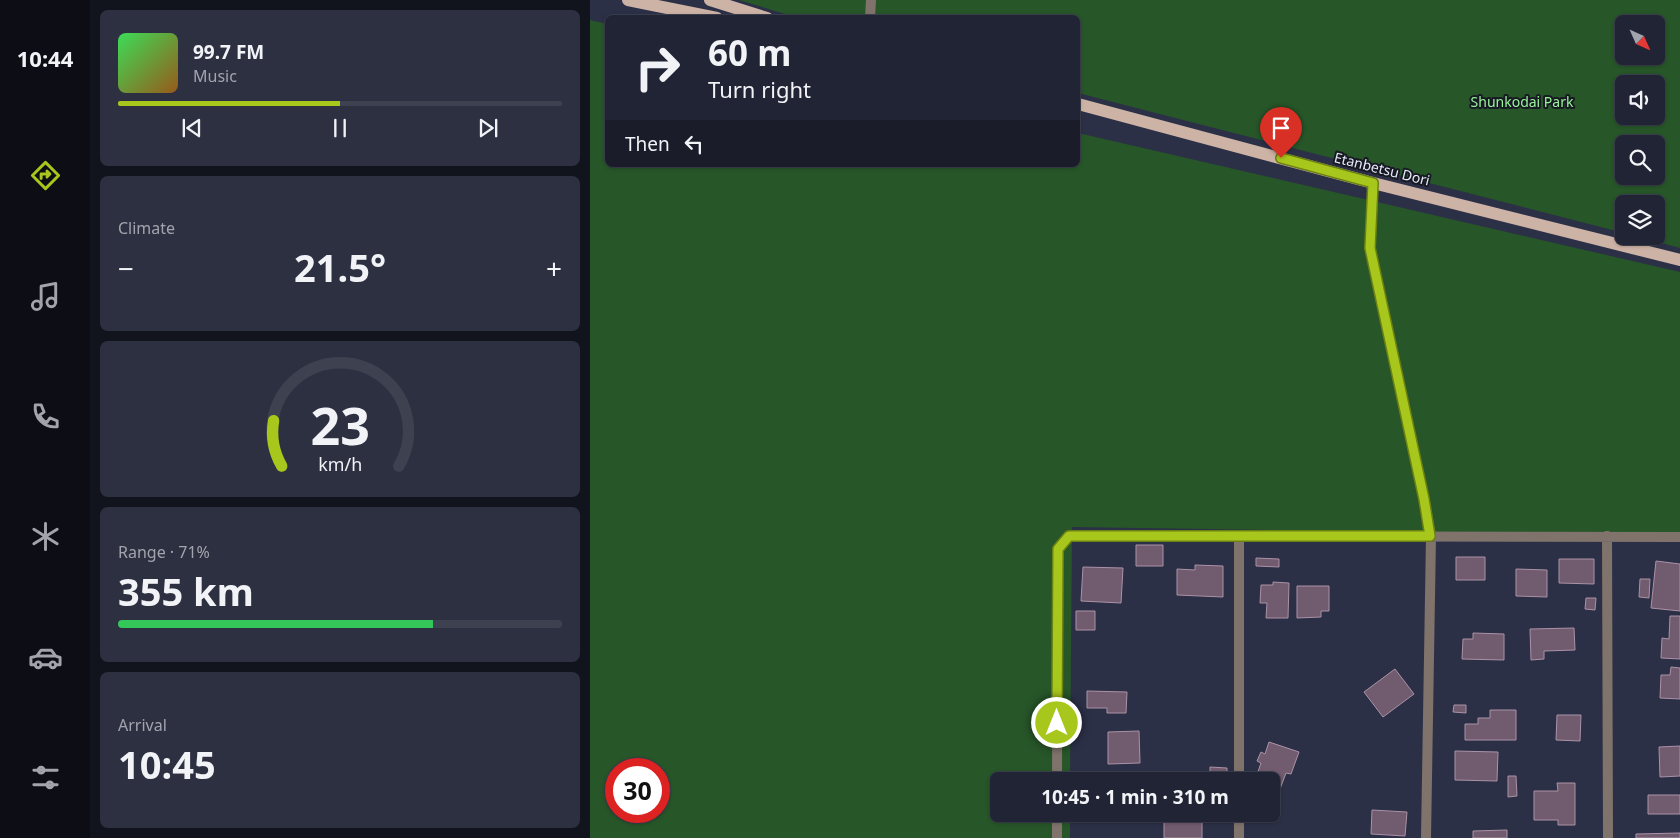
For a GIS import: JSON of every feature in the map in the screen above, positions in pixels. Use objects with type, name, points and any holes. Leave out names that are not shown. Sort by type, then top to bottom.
[{"type":"main road","points":[[628,0],[702,15]]},
{"type":"main road","points":[[710,0],[758,15]]},
{"type":"main road","name":"Etanbetsu Dori","points":[[1080,105],[1373,183],[1680,260]]},
{"type":"street","points":[[870,15],[872,0]]},
{"type":"street","points":[[1373,183],[1370,248],[1424,499],[1430,536],[1426,838]]},
{"type":"street","points":[[1057,772],[1058,549],[1069,536],[1607,536],[1680,538]]},
{"type":"street","points":[[1239,536],[1239,772]]},
{"type":"street","points":[[1607,536],[1608,838]]},
{"type":"street","points":[[1056,838],[1057,822]]},
{"type":"street","points":[[1239,822],[1239,838]]},
{"type":"green space","name":"Shunkodai Park","points":[[739,0],[1680,0],[1680,248],[1665,244],[1665,195],[1615,195],[1615,231],[1080,94],[1080,15],[788,15]]},
{"type":"green space","points":[[590,20],[605,24],[605,167],[1080,167],[1080,133],[1680,272],[1680,536],[1072,527],[1070,772],[990,772],[990,822],[1070,822],[1070,838],[590,838]]},
{"type":"building","points":[[1136,545],[1163,545],[1163,566],[1136,566]]},
{"type":"building","points":[[1456,557],[1485,557],[1485,580],[1456,580]]},
{"type":"building","points":[[1256,558],[1279,559],[1279,567],[1256,566]]},
{"type":"building","points":[[1559,559],[1594,559],[1594,584],[1559,583]]},
{"type":"building","points":[[1656,561],[1680,564],[1680,611],[1651,608]]},
{"type":"building","points":[[1195,565],[1223,566],[1223,597],[1177,595],[1177,569],[1195,570]]},
{"type":"building","points":[[1083,567],[1123,568],[1121,603],[1081,601]]},
{"type":"building","points":[[1516,569],[1547,570],[1547,597],[1516,596]]},
{"type":"building","points":[[1640,579],[1650,579],[1649,598],[1639,597]]},
{"type":"building","points":[[1273,582],[1289,583],[1288,618],[1266,618],[1267,603],[1260,603],[1261,585],[1273,585]]},
{"type":"building","points":[[1297,586],[1329,586],[1329,611],[1321,611],[1321,617],[1297,618]]},
{"type":"building","points":[[1586,598],[1596,598],[1595,610],[1585,609]]},
{"type":"building","points":[[1076,611],[1095,611],[1095,630],[1076,630]]},
{"type":"building","points":[[1670,616],[1680,616],[1680,659],[1661,658],[1662,638],[1669,639]]},
{"type":"building","points":[[1574,628],[1575,650],[1544,651],[1544,659],[1531,660],[1530,629]]},
{"type":"building","points":[[1473,633],[1504,634],[1504,660],[1462,659],[1463,639],[1473,639]]},
{"type":"building","points":[[1671,667],[1680,668],[1680,699],[1660,698],[1661,675],[1670,675]]},
{"type":"building","points":[[1395,669],[1414,694],[1383,717],[1364,692]]},
{"type":"building","points":[[1087,691],[1127,692],[1126,713],[1107,713],[1107,708],[1087,708]]},
{"type":"building","points":[[1454,705],[1466,705],[1466,713],[1453,712]]},
{"type":"building","points":[[1490,710],[1516,710],[1516,740],[1465,740],[1465,724],[1478,724],[1478,718],[1490,718]]},
{"type":"building","points":[[1557,715],[1581,715],[1580,741],[1556,740]]},
{"type":"building","points":[[1139,731],[1140,763],[1108,764],[1108,732]]},
{"type":"building","points":[[1269,742],[1299,752],[1291,774],[1286,773],[1280,789],[1280,772],[1258,772],[1261,763],[1257,761],[1261,752],[1265,754]]},
{"type":"building","points":[[1680,746],[1680,776],[1660,777],[1659,747]]},
{"type":"building","points":[[1455,751],[1498,752],[1497,781],[1455,780]]},
{"type":"building","points":[[1210,767],[1227,768],[1227,772],[1210,772]]},
{"type":"building","points":[[1508,776],[1516,776],[1517,796],[1508,797]]},
{"type":"building","points":[[1557,783],[1575,783],[1575,825],[1558,825],[1558,820],[1534,820],[1534,791],[1558,791]]},
{"type":"building","points":[[1648,795],[1680,795],[1680,814],[1648,814]]},
{"type":"building","points":[[1372,810],[1407,812],[1405,836],[1371,834]]},
{"type":"building","points":[[1164,822],[1202,822],[1202,838],[1164,838]]},
{"type":"building","points":[[1507,830],[1507,838],[1473,838],[1473,831]]},
{"type":"building","points":[[1680,833],[1680,838],[1636,838],[1636,834]]},
{"type":"route","points":[[1057,723],[1058,549],[1069,536],[1430,536],[1424,499],[1370,248],[1373,183],[1281,158]]}]
